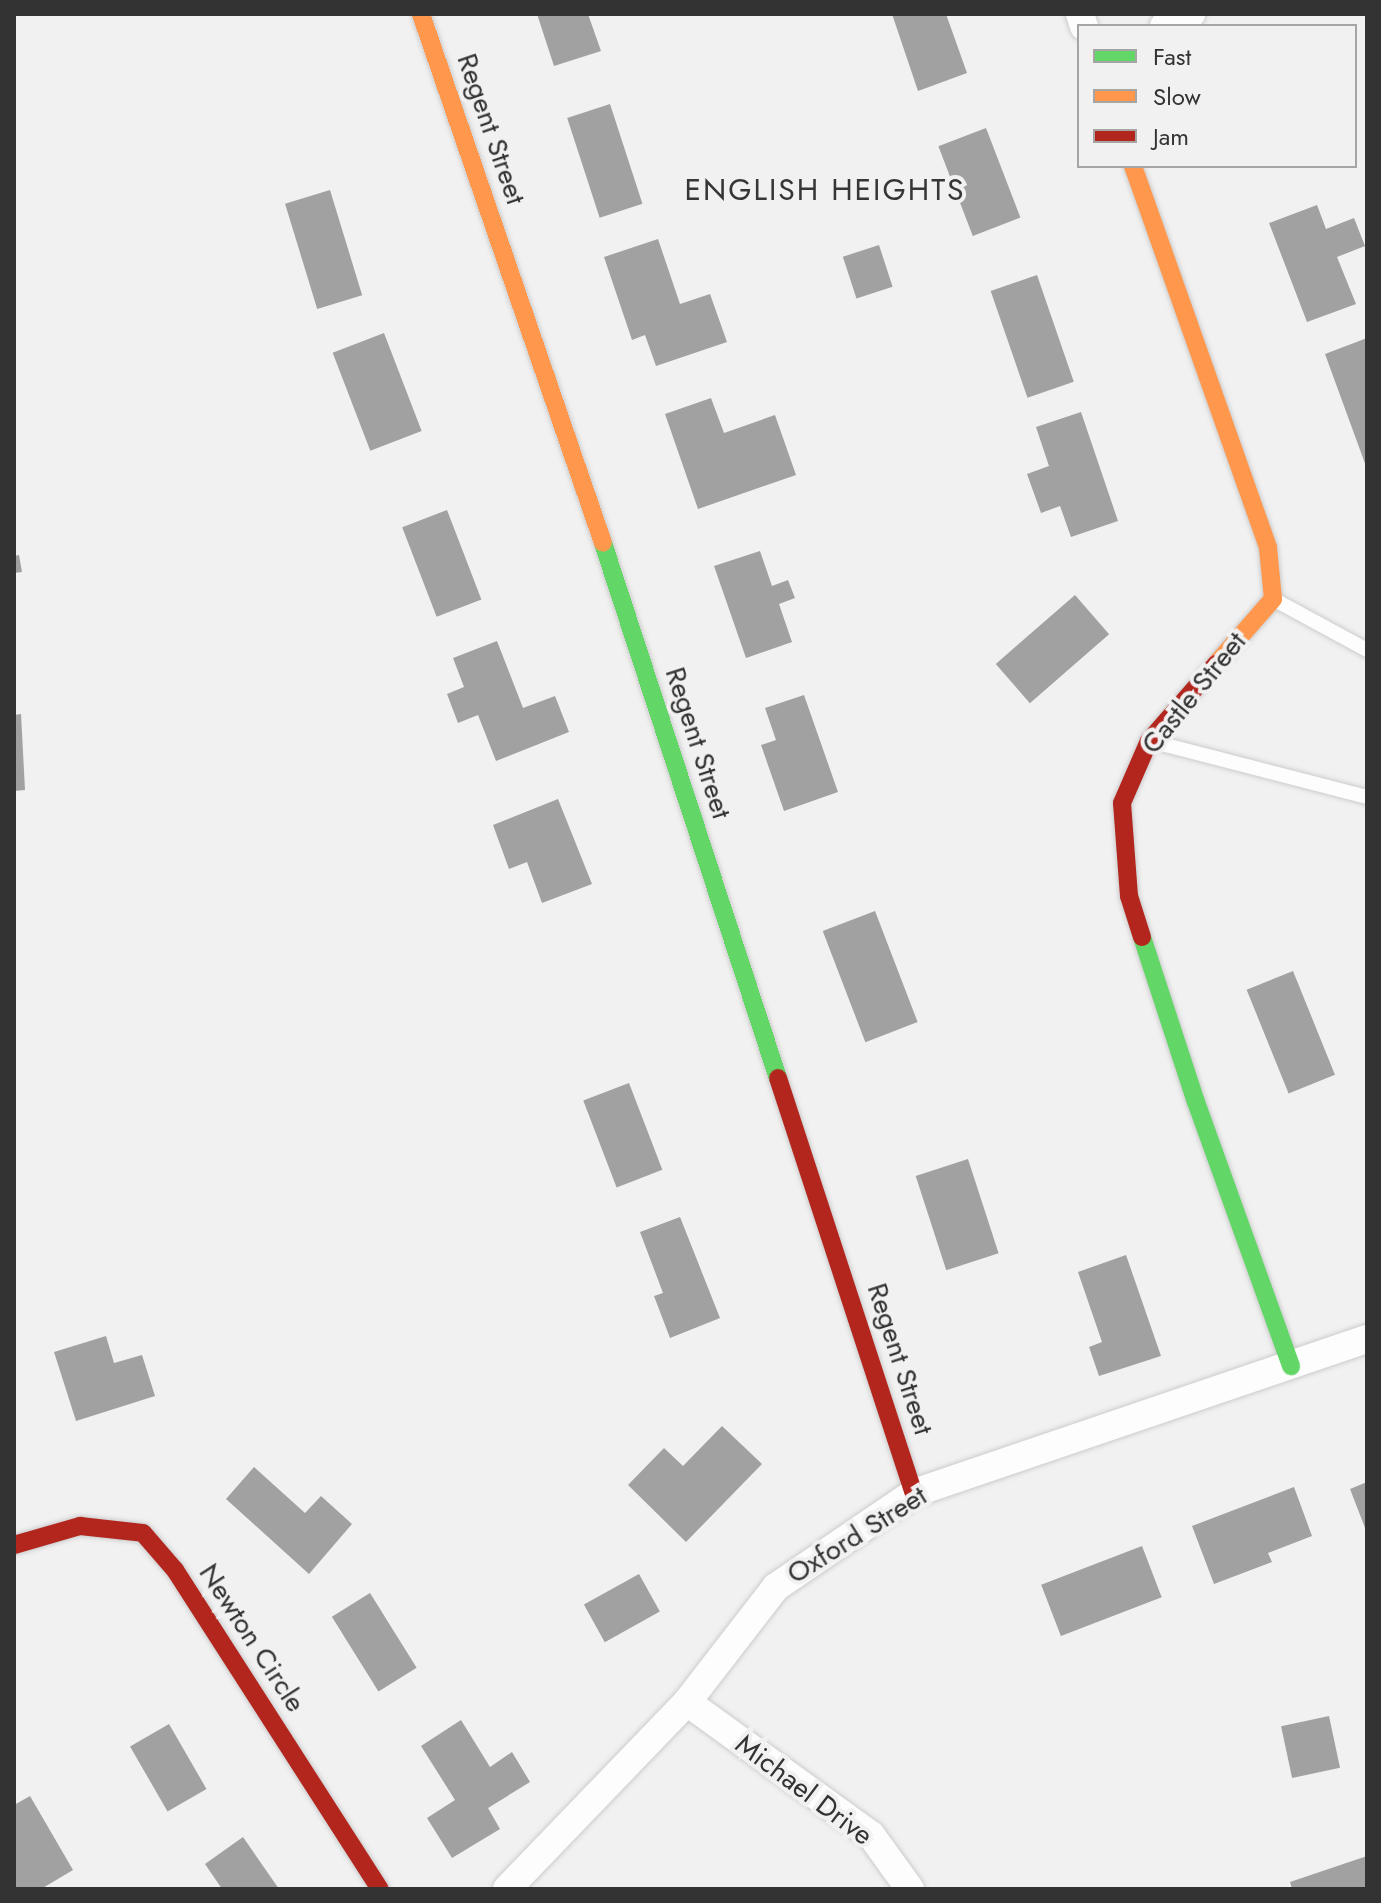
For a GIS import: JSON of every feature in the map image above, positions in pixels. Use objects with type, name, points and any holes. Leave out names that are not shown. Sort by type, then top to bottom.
[{"type":"street","name":"Regent Street","points":[[421,14],[555,397],[914,1493]]},
{"type":"street","points":[[1168,24],[1191,14]]},
{"type":"street","points":[[1134,168],[1268,548],[1273,599]]},
{"type":"street","name":"Castle Street","points":[[1273,599],[1149,741],[1122,803],[1129,896],[1196,1102],[1291,1366]]},
{"type":"street","name":"Oxford Street","points":[[507,1889],[687,1702],[776,1587],[914,1493],[1367,1339]]},
{"type":"street","name":"Newton Circle","points":[[14,1545],[80,1526],[143,1533],[175,1570],[380,1889]]},
{"type":"street","name":"Michael Drive","points":[[687,1702],[871,1835],[910,1889]]},
{"type":"lane","points":[[1273,599],[1367,650]]},
{"type":"lane","points":[[1149,741],[1367,797]]},
{"type":"building","points":[[537,14],[588,14],[601,51],[554,66]]},
{"type":"building","points":[[892,14],[946,14],[967,73],[918,91]]},
{"type":"building","points":[[610,104],[642,204],[600,218],[567,118]]},
{"type":"building","points":[[986,128],[1020,218],[973,236],[938,146]]},
{"type":"building","points":[[330,190],[362,295],[317,309],[285,204]]},
{"type":"building","points":[[1317,205],[1326,229],[1354,218],[1365,246],[1337,257],[1356,304],[1307,322],[1269,223]]},
{"type":"building","points":[[658,239],[680,304],[710,294],[727,342],[656,366],[645,335],[632,340],[604,257]]},
{"type":"building","points":[[879,245],[893,287],[856,299],[843,257]]},
{"type":"building","points":[[1037,275],[1074,382],[1027,398],[991,291]]},
{"type":"building","points":[[384,333],[422,431],[370,451],[333,353]]},
{"type":"building","points":[[1367,338],[1367,469],[1325,354]]},
{"type":"building","points":[[711,398],[724,433],[775,415],[796,475],[698,509],[665,414]]},
{"type":"building","points":[[1081,412],[1118,521],[1071,537],[1060,506],[1041,513],[1027,474],[1049,466],[1036,427]]},
{"type":"building","points":[[447,510],[481,600],[437,617],[402,527]]},
{"type":"building","points":[[760,551],[772,586],[788,580],[795,598],[779,604],[792,642],[746,658],[714,566]]},
{"type":"building","points":[[19,555],[22,572],[14,573],[14,556]]},
{"type":"building","points":[[1075,595],[1109,634],[1030,703],[996,664]]},
{"type":"building","points":[[497,641],[523,708],[555,696],[569,732],[496,761],[478,715],[458,723],[447,694],[464,687],[453,658]]},
{"type":"building","points":[[804,695],[838,792],[784,811],[761,745],[776,740],[765,708]]},
{"type":"building","points":[[21,714],[25,790],[14,791],[14,715]]},
{"type":"building","points":[[558,799],[592,884],[542,903],[527,862],[509,869],[493,825]]},
{"type":"building","points":[[875,911],[918,1022],[865,1042],[823,931]]},
{"type":"building","points":[[1293,971],[1335,1075],[1289,1094],[1247,990]]},
{"type":"building","points":[[629,1083],[662,1170],[617,1187],[583,1101]]},
{"type":"building","points":[[968,1159],[999,1253],[946,1270],[916,1176]]},
{"type":"building","points":[[680,1217],[720,1318],[670,1338],[654,1296],[663,1293],[640,1232]]},
{"type":"building","points":[[1126,1255],[1161,1356],[1099,1376],[1089,1347],[1102,1342],[1078,1272]]},
{"type":"building","points":[[106,1336],[114,1363],[142,1355],[155,1396],[76,1421],[54,1352]]},
{"type":"building","points":[[722,1426],[762,1464],[686,1542],[628,1485],[664,1448],[683,1466]]},
{"type":"building","points":[[254,1467],[305,1513],[321,1496],[352,1524],[309,1574],[226,1499]]},
{"type":"building","points":[[1367,1482],[1367,1533],[1350,1489]]},
{"type":"building","points":[[1294,1487],[1312,1536],[1268,1553],[1272,1562],[1214,1584],[1192,1526]]},
{"type":"building","points":[[1142,1546],[1162,1597],[1061,1636],[1041,1585]]},
{"type":"building","points":[[639,1574],[660,1612],[605,1642],[584,1605]]},
{"type":"building","points":[[370,1593],[417,1668],[378,1691],[332,1617]]},
{"type":"building","points":[[1329,1716],[1340,1768],[1292,1778],[1281,1726]]},
{"type":"building","points":[[461,1720],[490,1767],[512,1752],[530,1782],[488,1808],[500,1829],[452,1858],[427,1818],[455,1800],[421,1746]]},
{"type":"building","points":[[169,1724],[206,1789],[168,1811],[130,1746]]},
{"type":"building","points":[[30,1796],[73,1870],[41,1889],[14,1889],[14,1805]]},
{"type":"building","points":[[243,1837],[279,1889],[222,1889],[205,1864]]},
{"type":"building","points":[[1367,1856],[1367,1889],[1292,1889],[1290,1882]]},
{"type":"traffic: fast","points":[[603,543],[778,1078]]},
{"type":"traffic: fast","points":[[1142,937],[1196,1102],[1291,1366]]},
{"type":"traffic: slow","points":[[421,14],[603,543]]},
{"type":"traffic: slow","points":[[1134,168],[1268,548],[1273,599],[1217,663]]},
{"type":"traffic: jam","points":[[1142,937],[1129,896],[1122,803],[1149,741],[1217,663]]},
{"type":"traffic: jam","points":[[778,1078],[914,1493]]},
{"type":"traffic: jam","points":[[14,1545],[80,1526],[143,1533],[175,1570],[380,1889]]},
{"type":"district","name":"ENGLISH HEIGHTS","points":[[825,190]]}]
